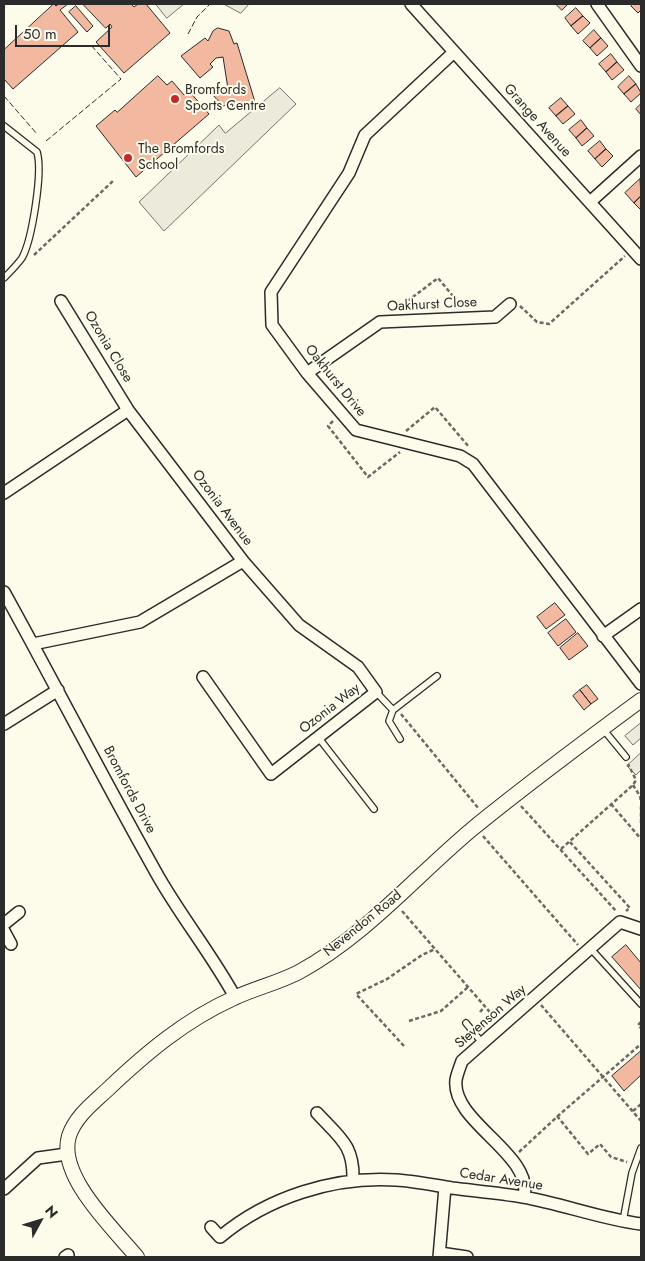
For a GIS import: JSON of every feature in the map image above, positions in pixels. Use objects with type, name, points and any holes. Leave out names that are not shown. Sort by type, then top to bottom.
[{"type":"street","name":"Grange Avenue","points":[[411,4],[641,259]]},
{"type":"street","points":[[597,4],[641,66]]},
{"type":"street","name":"Oakhurst Drive","points":[[454,52],[365,135],[349,174],[271,292],[272,325],[307,373],[356,430],[460,456],[473,464],[641,684]]},
{"type":"street","points":[[590,202],[641,156]]},
{"type":"street","name":"Ozonia Close","points":[[61,301],[128,410]]},
{"type":"street","name":"Oakhurst Close","points":[[307,373],[380,322],[495,317],[510,304]]},
{"type":"street","points":[[4,493],[128,410]]},
{"type":"street","name":"Ozonia Avenue","points":[[32,644],[140,622],[243,561],[128,410]]},
{"type":"street","name":"Ozonia Way","points":[[203,677],[271,774],[376,692],[358,667],[299,625],[243,561]]},
{"type":"street","name":"Bromfords Drive","points":[[4,592],[158,876],[194,936],[220,970],[236,997]]},
{"type":"street","points":[[603,636],[641,609]]},
{"type":"street","points":[[4,724],[58,690]]},
{"type":"street","name":"Nevendon Road","points":[[67,1154],[69,1136],[79,1119],[140,1059],[180,1028],[236,997],[298,972],[336,948],[377,916],[475,827],[641,700]]},
{"type":"street","points":[[4,924],[20,912]]},
{"type":"street","name":"Stevenson Way","points":[[524,1197],[526,1187],[520,1171],[462,1105],[456,1081],[462,1061],[484,1044],[620,922],[641,929]]},
{"type":"street","points":[[4,931],[11,944]]},
{"type":"street","points":[[317,1113],[350,1150],[353,1162],[353,1180]]},
{"type":"street","points":[[4,1189],[38,1158],[67,1154],[70,1167],[78,1184],[138,1257]]},
{"type":"street","name":"Cedar Avenue","points":[[211,1227],[220,1237],[242,1218],[305,1191],[353,1180],[396,1180],[524,1197],[623,1222],[641,1224]]},
{"type":"street","points":[[445,1187],[439,1255],[466,1257]]},
{"type":"lane","points":[[4,126],[34,148],[39,158],[38,192],[22,257],[4,278]]},
{"type":"lane","points":[[400,739],[389,721],[395,710],[437,676]]},
{"type":"lane","points":[[376,692],[395,710]]},
{"type":"lane","points":[[603,729],[626,757]]},
{"type":"lane","points":[[318,737],[374,809]]},
{"type":"lane","points":[[588,951],[641,1004]]},
{"type":"lane","points":[[466,1023],[484,1044]]},
{"type":"lane","points":[[623,1222],[635,1164],[641,1148]]},
{"type":"path","points":[[22,257],[34,255],[113,180]]},
{"type":"path","points":[[510,304],[514,300],[537,322],[549,324],[632,249]]},
{"type":"path","points":[[380,322],[438,278],[471,318]]},
{"type":"path","points":[[342,414],[328,426],[368,476],[404,449],[401,441],[434,407],[480,459],[473,464]]},
{"type":"path","points":[[395,710],[487,818]]},
{"type":"path","points":[[561,850],[633,785],[636,780],[626,757]]},
{"type":"path","points":[[633,785],[640,796],[641,825]]},
{"type":"path","points":[[513,798],[620,916],[630,908],[570,842]]},
{"type":"path","points":[[611,804],[641,839]]},
{"type":"path","points":[[475,827],[588,951]]},
{"type":"path","points":[[400,908],[495,1018],[494,1026],[498,1031]]},
{"type":"path","points":[[404,1046],[356,994],[386,979],[435,949]]},
{"type":"path","points":[[409,1021],[441,1011],[468,988]]},
{"type":"path","points":[[535,998],[641,1121]]},
{"type":"path","points":[[480,1012],[485,1006]]},
{"type":"path","points":[[641,1022],[638,1025],[641,1028]]},
{"type":"path","points":[[511,1160],[557,1116],[641,1044]]},
{"type":"path","points":[[633,1111],[641,1104]]},
{"type":"path","points":[[557,1116],[588,1154],[600,1144],[611,1157],[635,1164]]},
{"type":"shaded area","points":[[156,4],[184,4],[167,18]]},
{"type":"shaded area","points":[[224,4],[249,4],[241,13]]},
{"type":"shaded area","points":[[280,88],[296,104],[164,231],[139,202],[219,125],[225,133]]},
{"type":"shaded area","points":[[641,723],[641,738],[633,745],[625,736]]},
{"type":"shaded area","points":[[641,753],[641,770],[636,775],[627,766]]},
{"type":"building","points":[[54,4],[56,6],[68,4],[60,10],[78,32],[13,89],[4,79],[4,50]]},
{"type":"building","points":[[83,4],[131,4],[134,7],[138,4],[146,4],[170,33],[124,73],[96,42],[112,27],[110,24],[106,28]]},
{"type":"building","points":[[556,4],[568,4],[562,10]]},
{"type":"building","points":[[633,4],[641,4],[641,10],[638,13],[631,6]]},
{"type":"building","points":[[76,6],[93,26],[87,32],[69,12]]},
{"type":"building","points":[[576,8],[583,16],[571,26],[565,18]]},
{"type":"building","points":[[583,16],[590,23],[578,34],[571,26]]},
{"type":"building","points":[[218,28],[229,31],[234,44],[237,43],[255,102],[233,108],[232,104],[223,106],[211,93],[228,89],[223,57],[216,58],[210,64],[213,67],[200,78],[181,56],[205,38],[208,41],[213,31]]},
{"type":"building","points":[[594,30],[601,38],[590,48],[583,41]]},
{"type":"building","points":[[601,38],[608,46],[597,56],[590,48]]},
{"type":"building","points":[[611,54],[617,62],[606,72],[599,64]]},
{"type":"building","points":[[617,62],[624,70],[612,80],[606,72]]},
{"type":"building","points":[[158,76],[167,85],[172,81],[184,95],[189,91],[209,114],[136,177],[96,126],[115,110],[117,112]]},
{"type":"building","points":[[629,76],[636,84],[624,94],[618,87]]},
{"type":"building","points":[[636,84],[641,93],[631,102],[624,94]]},
{"type":"building","points":[[561,98],[568,106],[556,116],[549,108]]},
{"type":"building","points":[[641,104],[641,115],[636,109]]},
{"type":"building","points":[[568,106],[575,114],[563,124],[556,116]]},
{"type":"building","points":[[581,120],[587,128],[576,138],[569,130]]},
{"type":"building","points":[[587,128],[594,136],[582,146],[576,138]]},
{"type":"building","points":[[600,141],[606,149],[595,159],[588,151]]},
{"type":"building","points":[[606,149],[613,156],[602,167],[595,159]]},
{"type":"building","points":[[640,179],[641,196],[634,203],[625,193]]},
{"type":"building","points":[[641,196],[641,210],[634,203]]},
{"type":"building","points":[[555,603],[565,615],[546,629],[537,617]]},
{"type":"building","points":[[566,619],[576,632],[558,646],[548,633]]},
{"type":"building","points":[[578,633],[588,646],[569,660],[560,648]]},
{"type":"building","points":[[587,685],[598,699],[591,704],[580,690]]},
{"type":"building","points":[[580,690],[591,704],[584,710],[573,696]]},
{"type":"building","points":[[626,945],[641,963],[641,990],[612,957]]},
{"type":"building","points":[[641,1051],[641,1075],[624,1091],[612,1076]]},
{"type":"fence","points":[[188,34],[197,17],[210,4]]},
{"type":"fence","points":[[46,141],[121,79],[90,44]]},
{"type":"fence","points":[[4,96],[37,134]]},
{"type":"place","name":"Bromfords Sports Centre","points":[[175,99]]},
{"type":"place","name":"The Bromfords School","points":[[128,158]]}]
